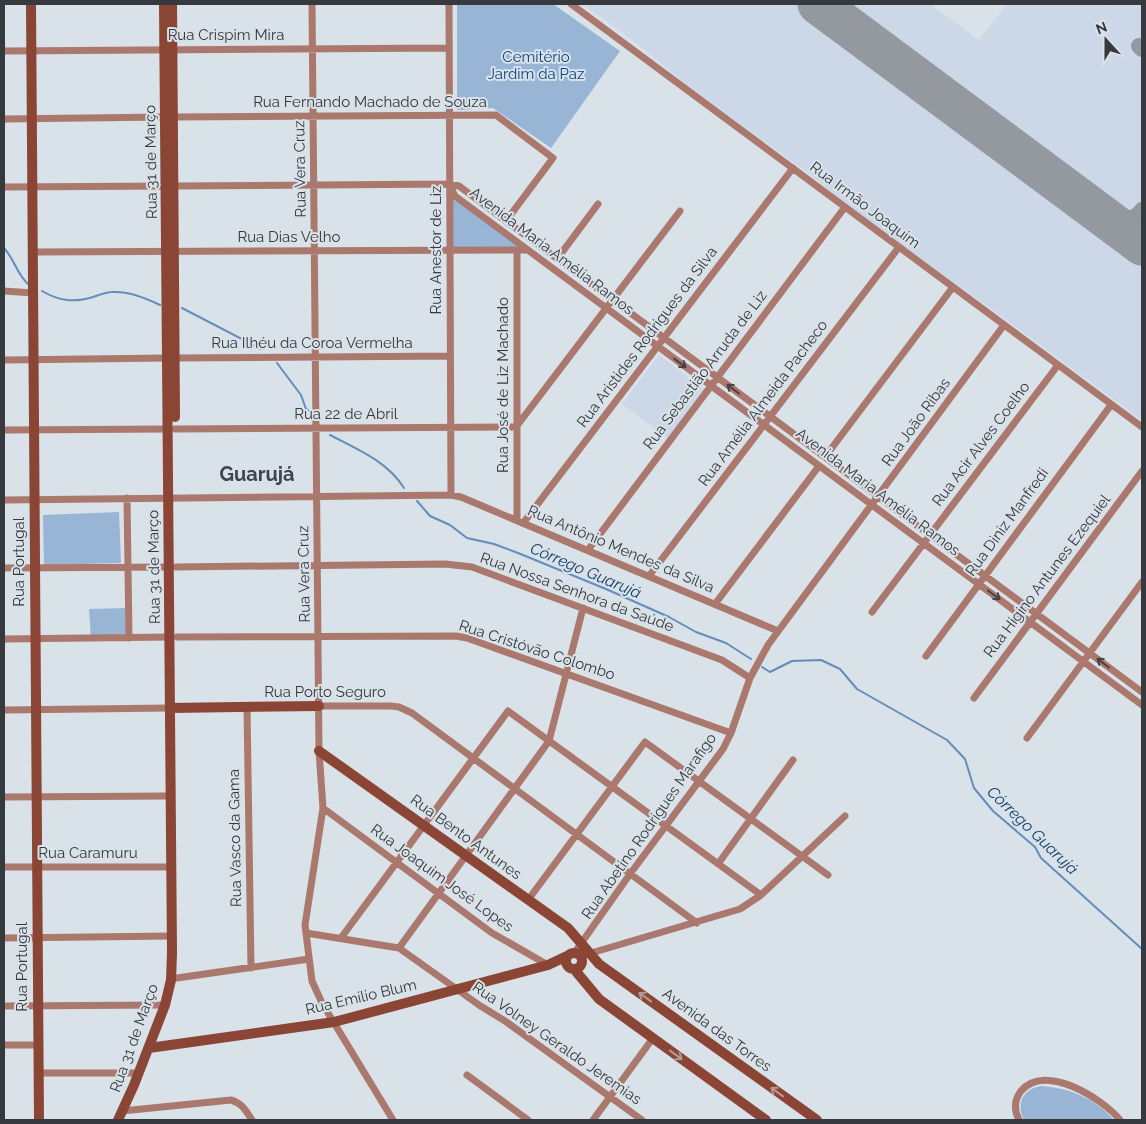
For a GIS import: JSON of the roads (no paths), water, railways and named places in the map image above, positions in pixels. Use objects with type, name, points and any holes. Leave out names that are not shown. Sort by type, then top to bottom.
[{"type":"main road","name":"Rua Portugal","points":[[31,4],[39,1120]]},
{"type":"main road","name":"Rua 31 de Março","points":[[123,1115],[174,995],[179,944],[173,637],[168,50],[164,4]]},
{"type":"main road","name":"Rua 31 de Março","points":[[168,50],[172,4]]},
{"type":"main road","name":"Rua Porto Seguro","points":[[174,708],[319,706]]},
{"type":"main road","name":"Rua 31 de Março","points":[[123,1115],[139,1073],[152,1047],[171,980],[171,796],[174,708]]},
{"type":"main road","name":"Rua Bento Antunes","points":[[319,751],[568,928],[582,944],[576,959]]},
{"type":"main road","name":"Rua Emílio Blum","points":[[152,1047],[334,1022],[576,959]]},
{"type":"main road","name":"Avenida das Torres","points":[[576,959],[599,964],[817,1120]]},
{"type":"main road","points":[[576,959],[599,999],[766,1120]]},
{"type":"street","name":"Rua Vera Cruz","points":[[312,4],[319,751],[323,808],[307,909],[306,932],[309,959],[316,991],[393,1120]]},
{"type":"street","name":"Rua Anestor de Liz","points":[[448,4],[451,496]]},
{"type":"street","name":"Rua Irmão Joaquim","points":[[570,4],[1142,428]]},
{"type":"street","name":"Rua Crispim Mira","points":[[4,51],[449,48]]},
{"type":"street","name":"Rua Fernando Machado de Souza","points":[[4,118],[496,115],[553,158],[506,221]]},
{"type":"street","name":"Rua Aristides Rodrigues da Silva","points":[[521,521],[658,346],[793,168]]},
{"type":"street","points":[[4,187],[449,184]]},
{"type":"street","name":"Avenida Maria Amélia Ramos","points":[[449,184],[458,186],[506,221],[1142,693]]},
{"type":"street","name":"Avenida Maria Amélia Ramos","points":[[449,184],[455,196],[1139,703]]},
{"type":"street","points":[[557,259],[598,204]]},
{"type":"street","name":"Rua Sebastião Arruda de Liz","points":[[588,550],[845,207]]},
{"type":"street","points":[[516,427],[680,211]]},
{"type":"street","name":"Rua Amélia Almeida Pacheco","points":[[650,576],[899,247]]},
{"type":"street","name":"Rua José de Liz Machado","points":[[517,250],[516,427],[521,521]]},
{"type":"street","name":"Rua Dias Velho","points":[[32,252],[545,250]]},
{"type":"street","points":[[825,457],[953,287]]},
{"type":"street","points":[[4,290],[33,293]]},
{"type":"street","name":"Rua João Ribas","points":[[778,631],[1004,325]]},
{"type":"street","name":"Rua Ilhéu da Coroa Vermelha","points":[[4,360],[450,356]]},
{"type":"street","name":"Rua Acir Alves Coelho","points":[[872,612],[1058,365]]},
{"type":"street","name":"Rua Diniz Manfredi","points":[[926,656],[1111,405]]},
{"type":"street","name":"Rua 22 de Abril","points":[[4,430],[516,427]]},
{"type":"street","points":[[715,604],[819,466]]},
{"type":"street","name":"Rua Higino Antunes Ezequiel","points":[[974,698],[1142,471]]},
{"type":"street","name":"Rua Antônio Mendes da Silva","points":[[4,500],[451,496],[473,501],[778,631]]},
{"type":"street","points":[[127,498],[129,638]]},
{"type":"street","name":"Rua Nossa Senhora da Saúde","points":[[4,568],[445,564],[466,566],[485,571],[722,660],[750,678]]},
{"type":"street","points":[[1027,738],[1142,582]]},
{"type":"street","points":[[306,932],[399,948],[549,741],[583,608]]},
{"type":"street","name":"Rua Abetino Rodrigues Marafigo","points":[[582,944],[630,874],[723,749],[750,678],[760,657],[778,631]]},
{"type":"street","name":"Rua Cristóvão Colombo","points":[[4,639],[456,636],[467,638],[731,732]]},
{"type":"street","points":[[1139,703],[1142,693]]},
{"type":"street","name":"Rua Porto Seguro","points":[[319,706],[398,707],[412,713],[697,922]]},
{"type":"street","name":"Rua Vasco da Gama","points":[[247,707],[250,968]]},
{"type":"street","name":"Rua Porto Seguro","points":[[4,710],[174,708]]},
{"type":"street","points":[[341,938],[508,711],[761,895]]},
{"type":"street","points":[[528,900],[645,742],[828,875]]},
{"type":"street","points":[[718,864],[793,760]]},
{"type":"street","points":[[4,797],[171,796]]},
{"type":"street","name":"Rua Joaquim José Lopes","points":[[323,808],[492,933],[548,965]]},
{"type":"street","name":"Rua Emílio Blum","points":[[576,959],[740,909],[761,895],[845,816]]},
{"type":"street","name":"Rua Caramuru","points":[[4,867],[172,867]]},
{"type":"street","points":[[4,938],[172,936]]},
{"type":"street","name":"Rua Volney Geraldo Jeremias","points":[[399,948],[505,1021],[642,1120]]},
{"type":"street","points":[[177,978],[309,959]]},
{"type":"street","points":[[4,1006],[165,1005]]},
{"type":"street","points":[[593,1120],[653,1038]]},
{"type":"street","points":[[4,1045],[38,1045]]},
{"type":"street","points":[[38,1073],[139,1073]]},
{"type":"street","points":[[467,1075],[528,1120]]},
{"type":"street","points":[[1018,1120],[1015,1109],[1019,1094],[1026,1086],[1040,1081],[1059,1083],[1084,1091],[1104,1104],[1120,1120]]},
{"type":"street","points":[[123,1115],[231,1100],[237,1101],[242,1105],[252,1120]]},
{"type":"waterway","name":"Córrego Guarujá","points":[[4,248],[29,285]]},
{"type":"waterway","name":"Córrego Guarujá","points":[[42,291],[54,297],[67,300],[86,299],[105,293],[118,292],[131,294],[160,305]]},
{"type":"waterway","name":"Córrego Guarujá","points":[[182,308],[261,349]]},
{"type":"waterway","name":"Córrego Guarujá","points":[[277,363],[301,395],[306,409],[311,412]]},
{"type":"waterway","name":"Córrego Guarujá","points":[[330,435],[380,463],[389,470],[404,488]]},
{"type":"waterway","name":"Córrego Guarujá","points":[[417,501],[430,516],[450,525],[467,538],[494,544],[606,589],[669,617],[696,632],[726,643],[751,659]]},
{"type":"waterway","name":"Córrego Guarujá","points":[[762,667],[770,672],[792,661],[821,660],[840,669],[857,689],[947,740],[965,759],[974,788],[993,811],[1035,847],[1041,858],[1142,949]]},
{"type":"district","name":"Guarujá","points":[[257,474]]},
{"type":"park label","name":"Cemitério Jardim da Paz","points":[[536,66]]}]
